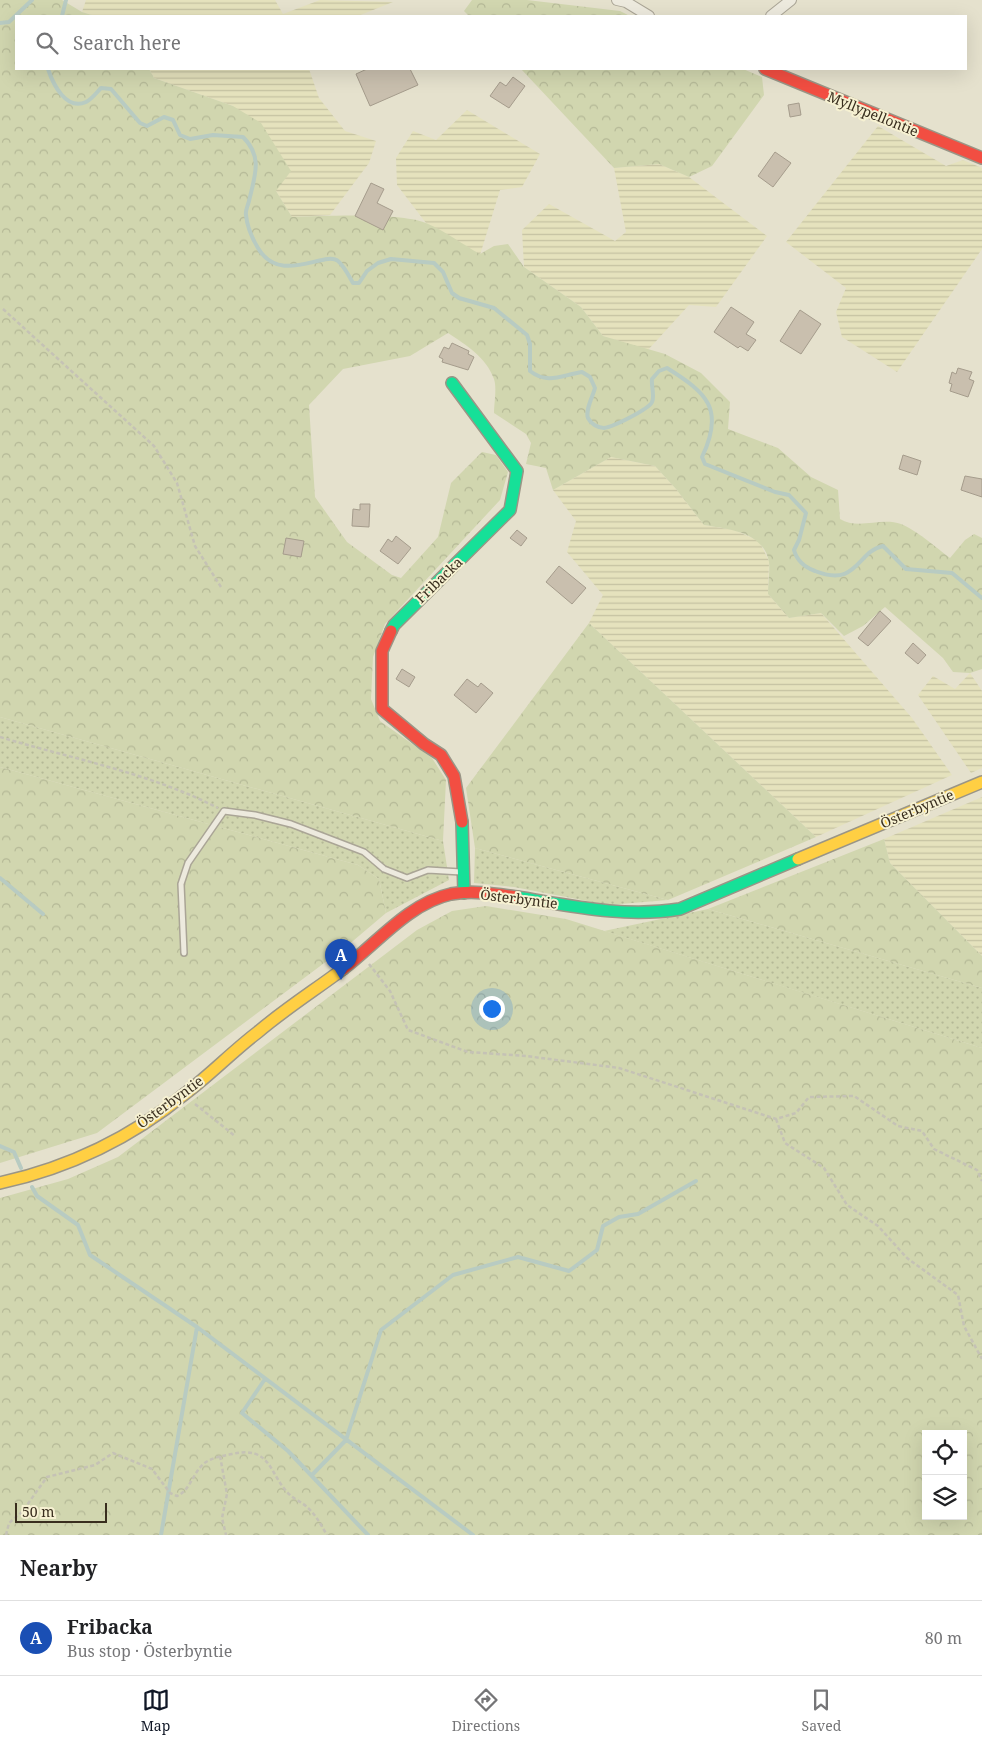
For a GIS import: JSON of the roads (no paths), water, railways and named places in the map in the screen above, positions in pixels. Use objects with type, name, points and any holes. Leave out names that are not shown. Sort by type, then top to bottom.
[{"type":"street","points":[[619,0],[647,15]]},
{"type":"street","points":[[772,15],[791,0]]},
{"type":"street","name":"Myllypellontie","points":[[767,70],[982,158]]},
{"type":"street","name":"Fribacka","points":[[452,383],[516,471],[510,510],[394,625],[382,651],[382,709],[424,744],[441,754],[454,776],[464,829],[464,893]]},
{"type":"street","name":"Österbyntie","points":[[0,1183],[24,1179],[109,1144],[184,1095],[257,1032],[362,955],[395,926],[422,906],[444,896],[464,893],[491,894],[605,912],[661,914],[680,909],[982,782]]},
{"type":"lane","points":[[184,953],[181,884],[188,862],[224,811],[255,814],[291,824],[364,852],[384,869],[408,878],[428,870],[464,872]]},
{"type":"waterway","points":[[16,15],[32,0]]},
{"type":"waterway","points":[[62,15],[66,0]]},
{"type":"waterway","points":[[0,23],[9,22],[15,16]]},
{"type":"waterway","points":[[48,70],[61,95],[72,103],[86,102],[101,88],[111,89],[140,123],[147,126],[164,117],[173,120],[180,135],[190,139],[213,135],[243,137],[253,152],[256,167],[246,212],[247,219],[250,232],[258,248],[267,259],[278,265],[290,266],[332,259],[340,263],[353,283],[359,283],[367,271],[378,263],[391,259],[434,263],[443,272],[452,293],[459,298],[494,308],[527,335],[530,344],[530,371],[549,378],[582,372],[590,377],[595,388],[587,415],[589,420],[597,426],[604,428],[615,424],[638,413],[649,405],[653,397],[652,379],[659,371],[667,368],[681,377],[702,394],[712,414],[709,440],[702,457],[705,464],[775,492],[789,495],[806,513],[799,540],[794,550],[799,560],[808,568],[829,575],[840,575],[849,572],[867,554],[883,546],[906,569],[952,573],[982,598]]},
{"type":"waterway","points":[[0,878],[43,914]]},
{"type":"waterway","points":[[0,1146],[14,1152],[21,1168]]},
{"type":"waterway","points":[[312,1475],[346,1440],[381,1330],[453,1275],[518,1257],[569,1271],[597,1250],[603,1226],[619,1217],[638,1214],[696,1181]]},
{"type":"waterway","points":[[32,1187],[37,1196],[78,1225],[90,1255],[197,1327],[473,1535]]},
{"type":"waterway","points":[[161,1535],[197,1327]]},
{"type":"waterway","points":[[265,1379],[242,1413],[288,1451],[368,1535]]},
{"type":"place","name":"Fribacka","points":[[341,980]]}]
